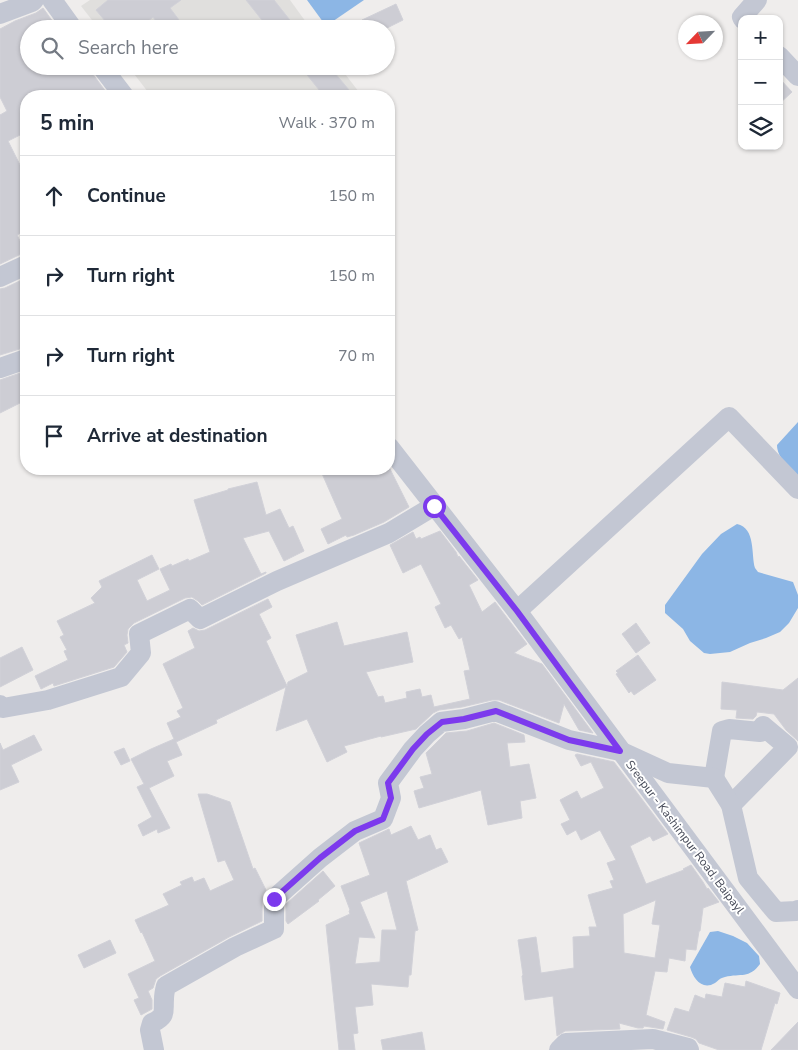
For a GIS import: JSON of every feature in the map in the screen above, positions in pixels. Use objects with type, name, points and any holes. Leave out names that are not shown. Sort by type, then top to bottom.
[{"type":"street","points":[[0,14],[34,0]]},
{"type":"street","points":[[52,0],[66,20]]},
{"type":"street","points":[[744,15],[757,0]]},
{"type":"street","points":[[783,60],[798,76]]},
{"type":"street","points":[[109,75],[120,90]]},
{"type":"street","points":[[0,277],[20,268]]},
{"type":"street","points":[[0,368],[20,361]]},
{"type":"street","points":[[517,611],[729,417],[798,489]]},
{"type":"street","name":"Sreepur - Kashimpur Road, Baipayl","points":[[395,455],[517,611],[798,989]]},
{"type":"street","points":[[0,705],[3,708],[48,700],[121,677],[141,653],[140,634],[190,609],[200,619],[277,581],[389,533],[434,506]]},
{"type":"street","points":[[154,1050],[150,1030],[152,1023],[159,1020],[165,1010],[166,986],[235,947],[274,929],[274,899],[320,858],[355,831],[383,819],[391,798],[388,783],[413,749],[442,722],[496,711],[569,740],[620,751],[668,772],[714,778]]},
{"type":"street","points":[[731,805],[788,747],[763,726],[760,732],[729,729],[722,731],[714,778],[731,805],[748,878],[776,912],[798,910]]},
{"type":"street","points":[[559,1050],[566,1043],[653,1039],[688,1048],[689,1050]]},
{"type":"shaded area","points":[[90,0],[290,0],[304,20],[92,20],[81,6]]},
{"type":"shaded area","points":[[135,75],[346,75],[357,90],[146,90]]},
{"type":"water","points":[[307,0],[364,0],[335,20],[322,20]]},
{"type":"water","points":[[798,422],[798,477],[779,454],[777,445]]},
{"type":"water","points":[[737,524],[743,527],[750,536],[755,568],[758,572],[793,582],[798,595],[798,608],[789,623],[780,632],[730,652],[704,653],[690,641],[683,629],[665,613],[665,605],[702,554],[721,534]]},
{"type":"water","points":[[718,931],[747,943],[759,956],[760,964],[748,974],[723,977],[710,985],[702,984],[693,975],[690,967],[710,932]]},
{"type":"building","points":[[108,0],[181,0],[170,8],[179,20],[155,20],[153,17],[149,20],[104,20],[96,10]]},
{"type":"building","points":[[246,0],[274,0],[290,20],[262,20]]},
{"type":"building","points":[[396,4],[403,20],[395,24],[395,20],[362,20]]},
{"type":"building","points":[[43,8],[52,20],[20,20],[20,75],[93,75],[105,90],[20,90],[20,135],[8,141],[20,165],[20,233],[17,235],[20,241],[20,254],[0,264],[0,115],[7,111],[0,97],[0,29],[15,21],[36,13]]},
{"type":"building","points":[[307,75],[336,75],[349,90],[319,90]]},
{"type":"building","points":[[783,82],[792,92],[783,100]]},
{"type":"building","points":[[20,281],[20,349],[0,355],[0,289]]},
{"type":"building","points":[[20,373],[20,403],[0,413],[0,380]]},
{"type":"building","points":[[323,475],[393,475],[409,507],[384,522],[354,535],[347,537],[346,535],[328,544],[321,529],[342,519]]},
{"type":"building","points":[[257,482],[266,515],[280,509],[289,528],[293,526],[304,551],[284,561],[269,531],[243,538],[261,574],[266,573],[202,605],[192,597],[185,598],[134,623],[128,629],[128,643],[124,645],[127,652],[114,667],[54,686],[53,683],[41,689],[35,676],[68,660],[64,651],[67,650],[60,637],[64,635],[57,621],[95,603],[91,598],[102,587],[99,581],[152,555],[159,569],[137,580],[147,601],[170,590],[160,569],[188,559],[189,561],[210,552],[194,500]]},
{"type":"building","points":[[440,531],[458,557],[478,580],[469,585],[482,612],[495,602],[527,644],[514,653],[542,664],[593,733],[579,730],[564,704],[559,723],[499,700],[492,700],[439,710],[433,713],[416,729],[344,746],[347,752],[327,762],[307,719],[276,731],[286,687],[216,720],[217,723],[176,742],[182,755],[167,761],[174,776],[149,788],[170,828],[158,833],[157,829],[143,836],[138,825],[152,817],[137,787],[144,784],[131,759],[174,739],[167,723],[181,717],[177,711],[183,708],[163,664],[195,648],[188,631],[193,628],[199,631],[205,630],[268,599],[272,607],[259,614],[271,638],[266,641],[287,686],[288,682],[308,672],[296,635],[337,622],[344,646],[407,632],[413,662],[366,672],[378,697],[383,696],[385,703],[407,698],[406,692],[420,689],[422,697],[431,695],[434,707],[470,699],[464,671],[470,670],[462,637],[459,639],[451,625],[445,628],[435,607],[441,604],[421,564],[403,573],[390,545],[413,532],[416,539],[420,537],[421,539]]},
{"type":"building","points":[[636,623],[650,643],[636,653],[622,634]]},
{"type":"building","points":[[22,647],[33,670],[0,687],[0,658]]},
{"type":"building","points":[[638,655],[656,680],[634,695],[631,691],[629,693],[616,674],[618,673],[616,671]]},
{"type":"building","points":[[798,678],[798,741],[786,730],[774,714],[757,712],[753,719],[736,718],[737,710],[721,709],[722,682],[783,690]]},
{"type":"building","points":[[494,723],[524,735],[525,742],[507,743],[510,767],[529,764],[536,798],[520,801],[522,818],[488,825],[481,790],[419,808],[414,791],[424,788],[420,777],[432,774],[426,753],[446,733],[467,731]]},
{"type":"building","points":[[34,735],[42,750],[11,765],[19,782],[0,790],[0,743],[3,750]]},
{"type":"building","points":[[124,748],[130,761],[121,765],[114,752]]},
{"type":"building","points":[[575,755],[614,762],[668,834],[653,841],[650,836],[630,846],[646,884],[684,870],[691,865],[707,889],[719,902],[703,908],[696,950],[686,949],[685,961],[669,958],[667,972],[655,971],[646,1015],[665,1022],[663,1029],[644,1026],[643,1028],[638,1028],[619,1023],[620,1029],[565,1031],[557,1036],[553,996],[525,1000],[518,940],[536,937],[541,973],[574,968],[573,937],[590,936],[589,927],[597,927],[588,895],[613,888],[610,881],[614,880],[607,863],[616,860],[600,830],[581,840],[576,830],[567,835],[561,824],[570,820],[560,800],[577,791],[581,799],[604,788],[591,762],[581,766]],"holes":[[[656,900],[652,924],[660,925],[655,958],[624,953],[623,914]]]},
{"type":"building","points":[[198,794],[207,794],[230,802],[253,869],[255,868],[266,890],[262,899],[262,921],[229,937],[156,979],[153,988],[148,991],[152,1000],[152,1009],[141,1015],[134,1000],[139,998],[128,974],[155,961],[135,920],[169,905],[163,894],[182,885],[180,882],[192,877],[194,882],[204,878],[210,891],[234,880],[225,860],[218,862]]},
{"type":"building","points":[[411,826],[418,840],[430,835],[436,850],[441,848],[448,862],[406,881],[418,930],[415,931],[408,987],[371,984],[373,1005],[355,1007],[358,1033],[353,1034],[355,1050],[339,1050],[326,925],[350,914],[341,886],[370,875],[359,843],[389,829],[391,835]],"holes":[[[387,891],[397,930],[382,930],[380,962],[355,964],[359,937],[375,938],[360,902]]]},
{"type":"building","points":[[323,871],[335,886],[319,901],[288,924],[286,921],[286,904]]},
{"type":"building","points":[[110,940],[116,953],[84,968],[78,955]]},
{"type":"building","points":[[746,981],[780,993],[777,1004],[775,1003],[761,1050],[719,1050],[699,1043],[691,1037],[667,1030],[675,1008],[689,1012],[695,995],[705,999],[706,994],[722,997],[725,983],[745,987]]},
{"type":"building","points":[[798,1022],[798,1050],[771,1050]]},
{"type":"building","points":[[422,1032],[425,1050],[383,1050],[381,1040]]},
{"type":"route","points":[[274,899],[320,858],[355,831],[383,819],[391,798],[388,783],[413,749],[442,722],[496,711],[569,740],[620,751],[517,611],[434,506]]}]
